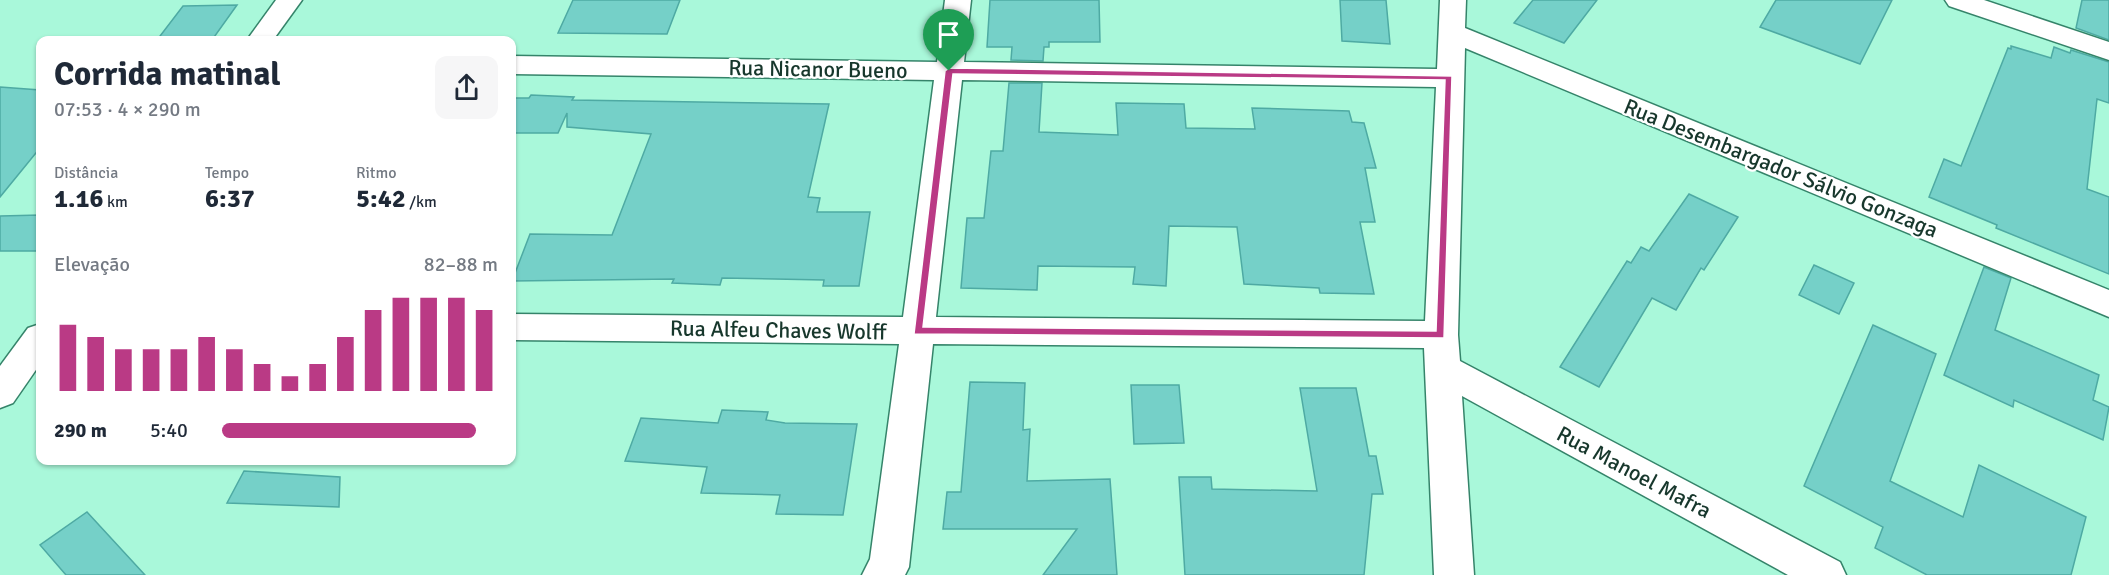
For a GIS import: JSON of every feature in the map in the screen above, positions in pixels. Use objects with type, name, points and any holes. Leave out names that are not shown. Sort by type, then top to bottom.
[{"type":"street","points":[[263,36],[290,0]]},
{"type":"street","points":[[890,572],[958,0]]},
{"type":"street","points":[[1453,0],[1442,352],[1454,575]]},
{"type":"street","points":[[1958,0],[2109,51]]},
{"type":"street","name":"Rua Desembargador Sálvio Gonzaga","points":[[1453,33],[2109,304]]},
{"type":"street","name":"Rua Nicanor Bueno","points":[[516,65],[1449,78]]},
{"type":"street","name":"Rua Alfeu Chaves Wolff","points":[[516,327],[917,331],[1442,352]]},
{"type":"street","points":[[0,393],[36,344]]},
{"type":"street","name":"Rua Manoel Mafra","points":[[1442,352],[1826,575]]},
{"type":"building","points":[[573,0],[680,0],[667,34],[558,33]]},
{"type":"building","points":[[990,0],[1099,0],[1100,42],[1049,42],[1049,47],[1044,47],[1043,61],[1011,60],[1012,47],[987,47]]},
{"type":"building","points":[[1340,0],[1386,0],[1390,44],[1342,41]]},
{"type":"building","points":[[1533,0],[1597,0],[1564,43],[1514,23]]},
{"type":"building","points":[[1776,0],[1892,0],[1860,64],[1760,27]]},
{"type":"building","points":[[2082,0],[2109,0],[2109,40],[2076,28]]},
{"type":"building","points":[[237,5],[215,36],[160,36],[183,6]]},
{"type":"building","points":[[2011,46],[2051,58],[2054,47],[2109,62],[2109,103],[2097,99],[2087,189],[2109,197],[2109,274],[1996,228],[1997,225],[1929,197],[1944,159],[1961,166],[2008,48],[2011,49]]},
{"type":"building","points":[[1009,83],[1042,83],[1039,132],[1118,135],[1116,103],[1184,104],[1186,128],[1255,129],[1252,108],[1349,111],[1352,122],[1364,123],[1376,168],[1365,168],[1375,222],[1360,222],[1374,294],[1320,293],[1319,288],[1244,284],[1237,227],[1169,226],[1166,286],[1133,284],[1135,267],[1038,266],[1037,290],[961,288],[967,218],[984,218],[991,151],[1003,151]]},
{"type":"building","points":[[0,87],[36,90],[36,153],[0,197]]},
{"type":"building","points":[[531,95],[574,97],[572,100],[829,104],[808,197],[820,198],[817,212],[870,212],[859,286],[823,286],[824,280],[722,278],[720,285],[672,283],[674,279],[516,281],[516,271],[530,234],[612,235],[651,134],[567,127],[567,113],[558,133],[516,133],[516,98],[529,98]]},
{"type":"building","points":[[1689,194],[1738,217],[1704,270],[1701,268],[1676,310],[1652,298],[1599,387],[1560,367],[1627,261],[1631,263],[1641,247],[1649,251]]},
{"type":"building","points":[[36,215],[36,251],[0,251],[0,216]]},
{"type":"building","points":[[1814,265],[1854,283],[1839,314],[1799,295]]},
{"type":"building","points":[[1984,267],[2011,278],[1995,330],[2099,375],[2093,400],[2109,407],[2103,440],[2014,400],[2013,407],[1944,375]]},
{"type":"building","points":[[1873,325],[1936,354],[1890,481],[1963,517],[1979,465],[2086,517],[2071,575],[1927,575],[1875,548],[1883,527],[1804,486]]},
{"type":"building","points":[[970,382],[1025,383],[1023,430],[1030,429],[1027,481],[1110,479],[1117,575],[1043,575],[1077,529],[943,529],[947,492],[961,492]]},
{"type":"building","points":[[1131,385],[1179,385],[1184,443],[1134,444]]},
{"type":"building","points":[[1300,388],[1356,388],[1369,456],[1376,456],[1383,494],[1372,494],[1364,575],[1185,575],[1179,477],[1211,477],[1212,489],[1317,491]]},
{"type":"building","points":[[722,410],[768,412],[766,420],[785,423],[857,424],[843,515],[776,514],[780,495],[701,493],[707,467],[625,461],[641,418],[718,423]]},
{"type":"building","points":[[244,471],[340,477],[339,507],[227,503]]},
{"type":"building","points":[[87,512],[145,575],[66,575],[40,545]]},
{"type":"route","points":[[949,71],[1449,78],[1441,335],[917,331],[949,71]]}]
